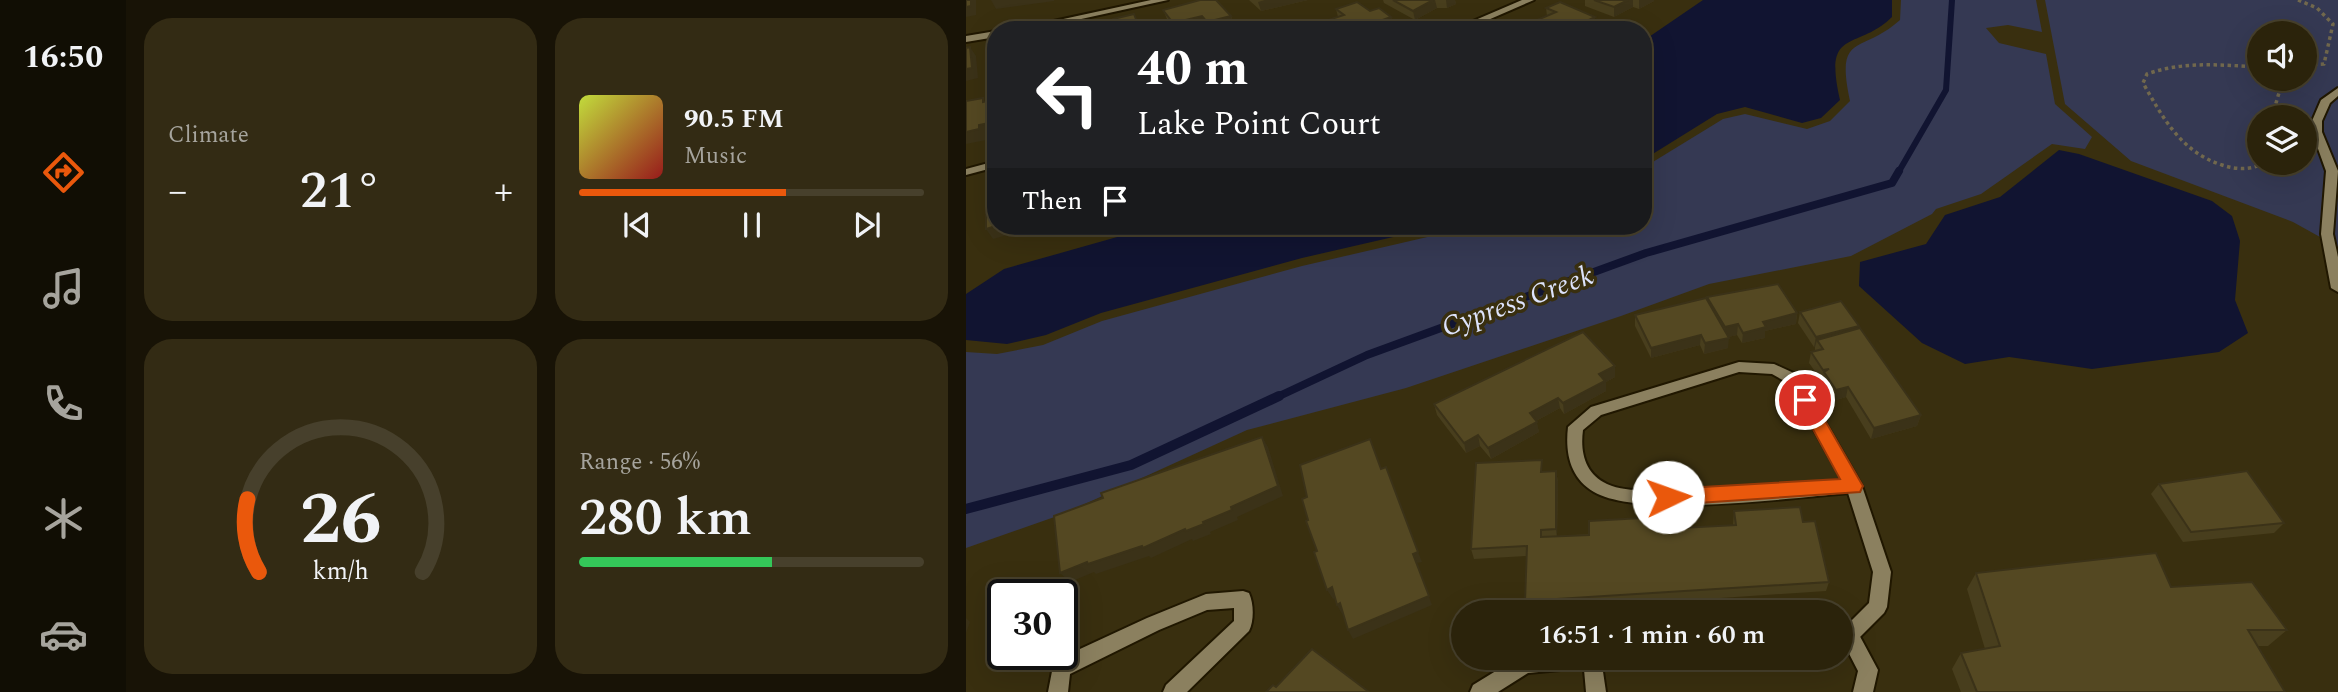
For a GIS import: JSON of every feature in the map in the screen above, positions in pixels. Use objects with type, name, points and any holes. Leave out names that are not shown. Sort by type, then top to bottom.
[{"type":"street","points":[[1060,21],[1164,0]]},
{"type":"street","points":[[1478,21],[1530,0]]},
{"type":"street","points":[[966,39],[987,36]]},
{"type":"street","points":[[2338,91],[2325,103],[2317,121],[2318,132],[2332,171],[2327,234],[2338,288]]},
{"type":"street","points":[[966,172],[987,166]]},
{"type":"street","points":[[1853,629],[1878,607],[1882,572],[1854,486],[1793,379],[1774,369],[1739,367],[1596,411],[1576,426],[1572,450],[1582,474],[1604,491],[1641,498],[1854,486]]},
{"type":"street","points":[[1058,692],[1061,668],[1206,602],[1243,599],[1243,625],[1173,692]]},
{"type":"street","points":[[1853,648],[1868,670],[1863,692]]},
{"type":"street","points":[[1480,692],[1515,670]]},
{"type":"street","points":[[1593,670],[1596,692]]},
{"type":"path","points":[[2298,0],[2317,8],[2333,24],[2324,64],[2317,64]]},
{"type":"path","points":[[2247,67],[2163,69],[2147,74],[2143,83],[2171,132],[2198,156],[2223,165],[2247,169]]},
{"type":"shaded area","points":[[1703,0],[1892,0],[1892,17],[1879,28],[1839,50],[1836,77],[1840,100],[1821,118],[1802,123],[1745,107],[1717,114],[1652,154],[1652,35]]},
{"type":"shaded area","points":[[1901,0],[2036,0],[2042,32],[2008,25],[1986,28],[1999,43],[2046,54],[2055,104],[2092,137],[2085,149],[2052,144],[1981,194],[1936,209],[1932,214],[1851,256],[1709,284],[1406,388],[1247,430],[1063,514],[966,548],[966,352],[997,354],[1043,345],[1102,321],[1302,266],[1436,235],[1652,235],[1652,162],[1723,119],[1745,114],[1807,129],[1830,121],[1850,101],[1846,79],[1849,54],[1855,47],[1886,31],[1900,20]]},
{"type":"shaded area","points":[[2045,0],[2338,0],[2338,247],[2293,222],[2131,161],[2065,104]]},
{"type":"shaded area","points":[[2059,150],[2079,154],[2212,201],[2232,216],[2240,241],[2235,300],[2248,333],[2219,352],[2092,369],[2009,357],[1965,364],[1922,343],[1859,286],[1860,262],[1926,244],[1945,215],[2000,197]]},
{"type":"shaded area","points":[[1124,235],[1402,235],[1302,258],[1101,313],[1046,335],[1007,344],[966,340],[966,294],[1004,269]]},
{"type":"building","points":[[966,0],[971,0],[971,6],[966,7]]},
{"type":"building","points":[[1200,0],[1216,0],[1231,16],[1211,21],[1206,21],[1202,16],[1171,21],[1163,10]]},
{"type":"building","points":[[1393,0],[1433,0],[1413,11]]},
{"type":"building","points":[[1594,0],[1628,0],[1614,7]]},
{"type":"building","points":[[1357,2],[1370,11],[1379,8],[1391,17],[1380,21],[1325,21],[1344,15],[1336,9]]},
{"type":"building","points":[[1560,2],[1595,17],[1587,21],[1535,21],[1556,12],[1546,8]]},
{"type":"building","points":[[1134,14],[1137,21],[1114,21],[1113,19]]},
{"type":"building","points":[[970,47],[972,68],[966,69],[966,48]]},
{"type":"building","points":[[983,98],[983,102],[987,101],[987,123],[979,125],[979,129],[966,132],[966,101]]},
{"type":"building","points":[[1778,284],[1797,313],[1763,322],[1766,327],[1743,333],[1738,324],[1725,327],[1707,297]]},
{"type":"building","points":[[1706,298],[1729,338],[1705,343],[1701,335],[1651,348],[1635,315]]},
{"type":"building","points":[[1841,301],[1859,326],[1816,337],[1800,312]]},
{"type":"building","points":[[1860,328],[1921,415],[1874,428],[1848,387],[1836,390],[1824,372],[1829,369],[1823,370],[1811,352],[1823,349],[1817,340]]},
{"type":"building","points":[[1583,332],[1615,366],[1599,374],[1605,381],[1563,403],[1558,398],[1530,413],[1537,422],[1488,448],[1478,435],[1464,443],[1434,404]]},
{"type":"building","points":[[1262,437],[1278,486],[1231,507],[1232,510],[1203,522],[1204,524],[1186,531],[1185,529],[1143,548],[1142,546],[1088,564],[1087,562],[1060,573],[1054,516],[1103,498],[1101,493]]},
{"type":"building","points":[[1370,439],[1381,469],[1386,467],[1418,552],[1413,554],[1429,596],[1348,630],[1340,603],[1337,605],[1332,587],[1327,590],[1314,552],[1317,551],[1306,521],[1308,520],[1302,499],[1307,497],[1300,465]]},
{"type":"building","points":[[1542,460],[1541,472],[1556,471],[1556,529],[1541,530],[1541,537],[1589,535],[1589,521],[1660,517],[1661,529],[1736,525],[1734,511],[1800,507],[1803,522],[1815,521],[1829,582],[1525,600],[1527,546],[1471,549],[1476,463]]},
{"type":"building","points":[[2247,471],[2284,523],[2191,532],[2159,484]]},
{"type":"building","points":[[2156,553],[2171,587],[2252,582],[2287,630],[2248,630],[2285,692],[1977,692],[1961,653],[2000,646],[1976,573]]},
{"type":"building","points":[[1312,649],[1369,692],[1266,692],[1273,685],[1276,687]]},
{"type":"waterway","name":"Cypress Creek","points":[[1898,173],[1946,90],[1952,0]]},
{"type":"waterway","name":"Cypress Creek","points":[[1275,398],[1367,355],[1646,253],[1892,183],[1899,171]]},
{"type":"waterway","name":"Cypress Creek","points":[[966,509],[1131,465],[1279,396]]},
{"type":"route","points":[[1668,497],[1854,486],[1805,400]]}]
